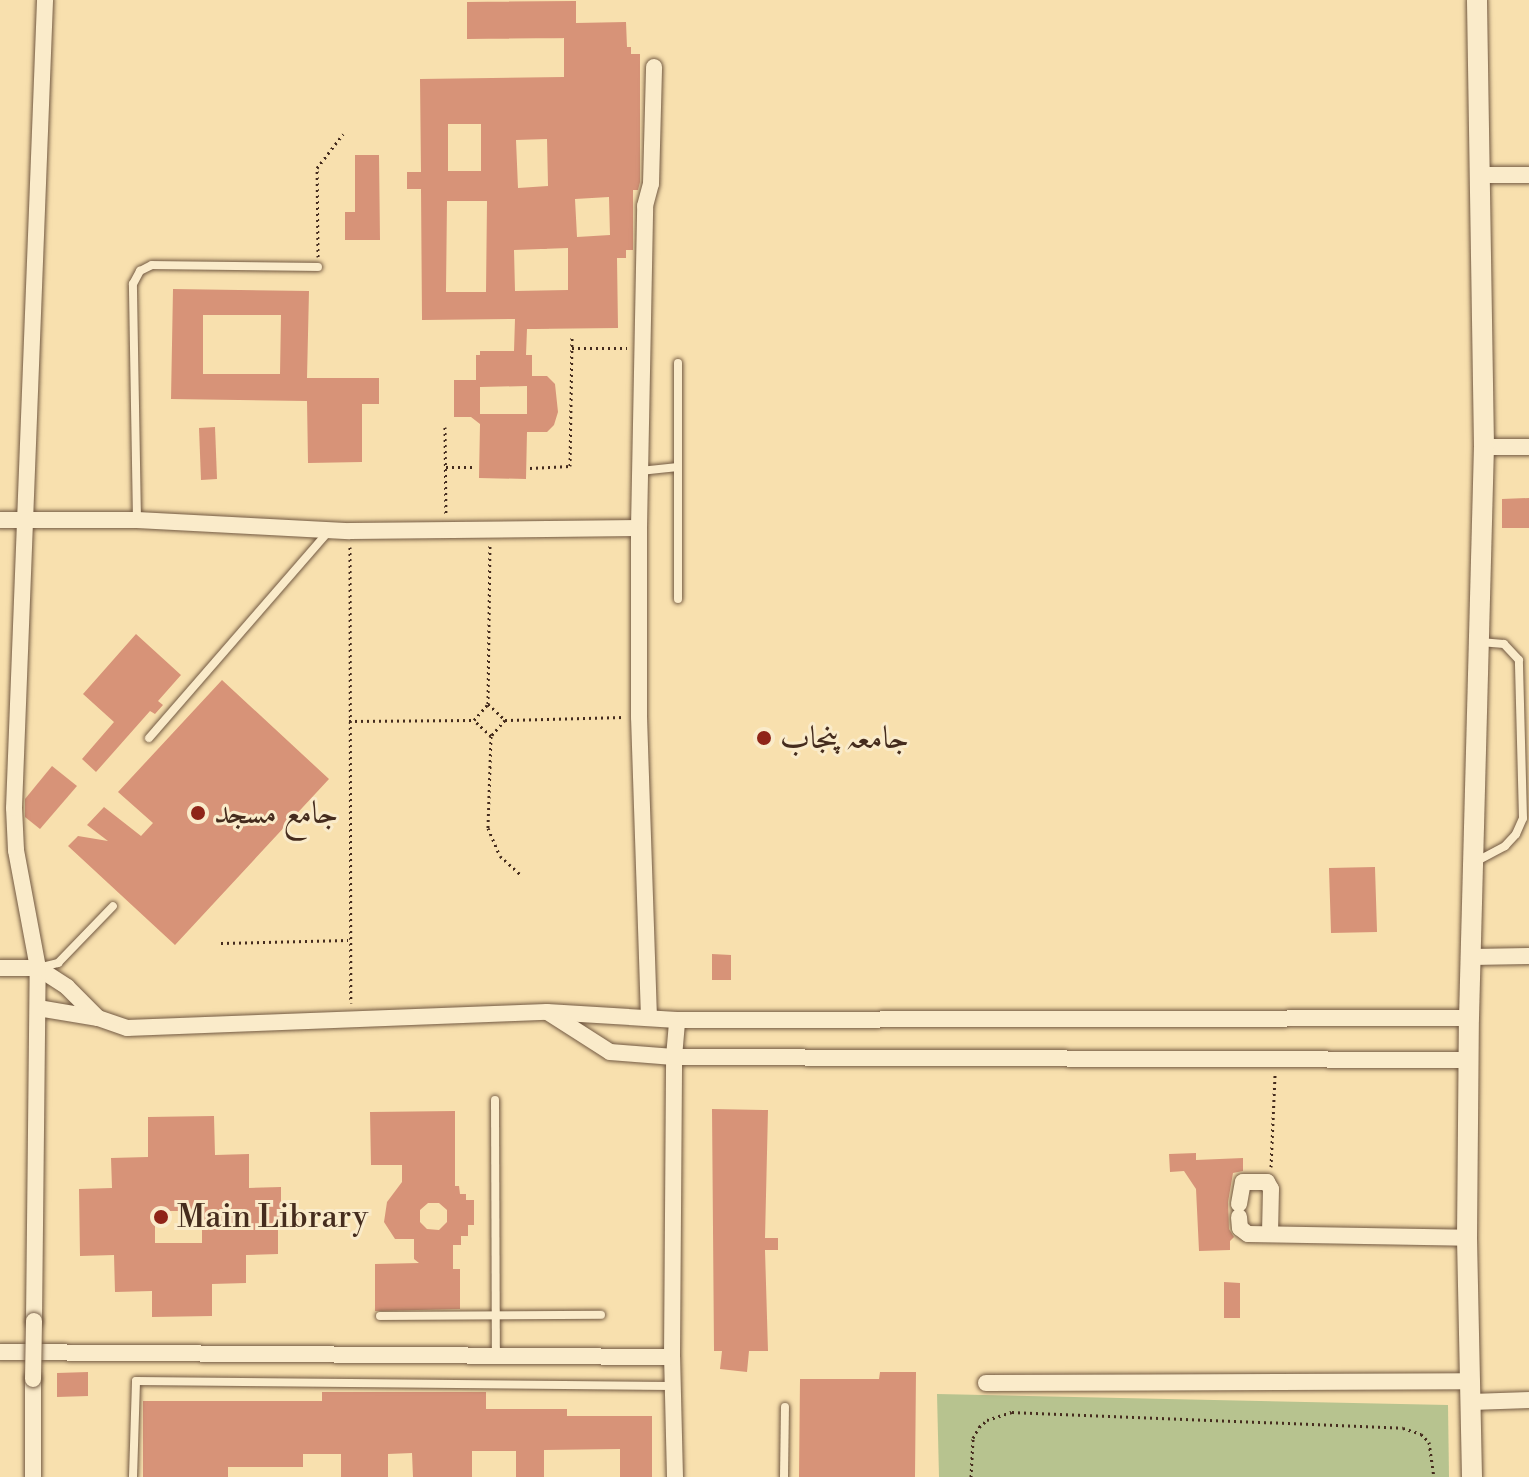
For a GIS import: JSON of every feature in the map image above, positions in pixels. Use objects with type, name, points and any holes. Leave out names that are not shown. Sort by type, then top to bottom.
[{"type":"street","points":[[33,1477],[38,968],[16,850],[14,808],[45,0]]},
{"type":"street","points":[[1472,1477],[1467,1238],[1469,1018],[1484,447],[1477,0]]},
{"type":"street","points":[[649,1018],[639,717],[639,528],[645,206],[651,184],[654,67]]},
{"type":"street","points":[[1480,175],[1529,175]]},
{"type":"street","points":[[1484,447],[1529,447]]},
{"type":"street","points":[[0,520],[137,520],[330,531],[490,532],[639,528]]},
{"type":"street","points":[[1472,957],[1529,956]]},
{"type":"street","points":[[0,968],[38,968],[67,987],[98,1018]]},
{"type":"street","points":[[38,1008],[98,1018],[127,1028],[547,1012],[677,1020],[1469,1018]]},
{"type":"street","points":[[547,1012],[610,1052],[674,1057],[1470,1060]]},
{"type":"street","points":[[675,1477],[672,1357],[674,1057],[677,1020]]},
{"type":"street","points":[[1270,1233],[1271,1189],[1267,1182],[1243,1182],[1239,1188],[1239,1210],[1240,1228],[1245,1233],[1270,1233],[1282,1237],[1467,1238]]},
{"type":"street","points":[[0,1352],[672,1357]]},
{"type":"street","points":[[986,1383],[1472,1392],[1529,1400]]},
{"type":"lane","points":[[137,520],[133,284],[140,271],[152,265],[318,267]]},
{"type":"lane","points":[[678,363],[678,599]]},
{"type":"lane","points":[[640,471],[678,467]]},
{"type":"lane","points":[[149,738],[330,531]]},
{"type":"lane","points":[[1475,861],[1505,846],[1523,818],[1519,660],[1504,644],[1480,642]]},
{"type":"lane","points":[[38,968],[58,963],[113,906]]},
{"type":"lane","points":[[495,1100],[496,1356]]},
{"type":"lane","points":[[380,1316],[601,1315]]},
{"type":"lane","points":[[133,1477],[136,1381],[672,1386]]},
{"type":"lane","points":[[784,1477],[785,1407]]},
{"type":"path","points":[[318,267],[317,168],[343,134]]},
{"type":"path","points":[[530,468],[570,466],[572,335]]},
{"type":"path","points":[[572,348],[643,348]]},
{"type":"path","points":[[445,427],[446,532]]},
{"type":"path","points":[[446,467],[473,467]]},
{"type":"path","points":[[350,531],[348,940],[351,1018]]},
{"type":"path","points":[[474,720],[488,704],[490,532]]},
{"type":"path","points":[[488,704],[505,720],[639,717]]},
{"type":"path","points":[[349,721],[474,720],[491,736]]},
{"type":"path","points":[[505,720],[491,736],[488,828],[500,856],[520,874]]},
{"type":"path","points":[[221,943],[348,940]]},
{"type":"path","points":[[1267,1182],[1271,1171],[1275,1059]]},
{"type":"path","points":[[971,1477],[973,1438],[979,1427],[987,1420],[1012,1412],[1403,1428],[1421,1434],[1429,1442],[1434,1477]]},
{"type":"green space","points":[[937,1394],[1448,1405],[1449,1477],[939,1477]]},
{"type":"building","points":[[576,1],[576,23],[626,22],[627,47],[631,47],[631,54],[640,54],[640,182],[638,190],[633,190],[633,250],[626,250],[626,258],[617,258],[618,328],[527,329],[526,355],[532,355],[532,376],[547,376],[555,384],[558,412],[554,425],[547,432],[527,432],[526,479],[479,478],[480,424],[471,417],[454,417],[454,380],[476,380],[476,355],[480,355],[480,351],[514,351],[515,319],[422,320],[421,189],[407,189],[407,172],[421,172],[420,79],[564,77],[564,38],[467,39],[467,2]],"holes":[[[448,124],[481,124],[481,171],[448,171]],[[547,139],[548,186],[518,188],[516,140]],[[609,197],[610,235],[577,237],[575,199]],[[447,201],[487,201],[486,292],[446,292]],[[568,248],[568,290],[515,291],[514,250]],[[527,386],[527,414],[480,414],[480,387]]]},
{"type":"building","points":[[355,155],[379,155],[380,240],[345,240],[345,212],[355,212]]},
{"type":"building","points":[[173,289],[309,291],[307,378],[379,378],[379,404],[362,404],[362,462],[308,463],[307,401],[171,399]],"holes":[[[203,315],[281,315],[280,374],[203,374]]]},
{"type":"building","points":[[215,427],[217,479],[201,480],[199,428]]},
{"type":"building","points":[[1529,498],[1529,528],[1502,528],[1502,499]]},
{"type":"building","points":[[136,634],[181,675],[158,701],[163,705],[155,714],[150,711],[96,772],[82,759],[114,722],[83,694]]},
{"type":"building","name":"جامع مسجد","points":[[222,680],[329,779],[175,945],[68,846],[78,836],[108,841],[87,825],[104,807],[141,836],[153,823],[118,792]]},
{"type":"building","points":[[52,766],[77,786],[40,829],[25,817],[25,799]]},
{"type":"building","points":[[1375,867],[1377,932],[1331,933],[1329,868]]},
{"type":"building","points":[[712,954],[731,955],[731,980],[712,980]]},
{"type":"building","points":[[712,1109],[768,1110],[765,1238],[778,1238],[778,1250],[765,1250],[768,1351],[749,1351],[747,1372],[720,1369],[722,1351],[714,1351]]},
{"type":"building","points":[[455,1111],[455,1186],[459,1186],[460,1194],[466,1194],[466,1200],[474,1200],[474,1225],[468,1225],[468,1236],[461,1236],[461,1245],[453,1245],[453,1269],[460,1269],[460,1309],[375,1311],[375,1264],[419,1263],[414,1259],[414,1239],[395,1239],[384,1222],[387,1202],[402,1182],[402,1165],[371,1165],[370,1112]],"holes":[[[428,1203],[439,1203],[447,1210],[447,1222],[439,1230],[427,1229],[420,1222],[420,1210]]]},
{"type":"building","points":[[214,1116],[215,1155],[249,1154],[249,1188],[281,1187],[281,1214],[300,1214],[300,1230],[278,1230],[278,1254],[246,1255],[246,1283],[212,1284],[212,1316],[152,1317],[152,1291],[115,1292],[114,1255],[80,1256],[79,1189],[112,1188],[111,1158],[148,1157],[148,1117]],"holes":[[[155,1211],[202,1211],[202,1243],[155,1243]]]},
{"type":"building","points":[[1196,1153],[1196,1160],[1243,1158],[1243,1171],[1233,1173],[1228,1202],[1229,1229],[1234,1237],[1230,1241],[1230,1250],[1199,1251],[1196,1189],[1184,1171],[1170,1172],[1169,1154]]},
{"type":"building","points":[[1224,1282],[1240,1283],[1240,1318],[1224,1318]]},
{"type":"building","points":[[88,1372],[88,1396],[57,1397],[57,1373]]},
{"type":"building","points":[[880,1372],[916,1372],[915,1477],[799,1477],[800,1379],[879,1379]]},
{"type":"building","points":[[322,1392],[486,1392],[486,1409],[567,1409],[567,1416],[652,1416],[652,1477],[620,1477],[620,1449],[544,1450],[544,1477],[516,1477],[516,1451],[472,1451],[472,1477],[413,1477],[412,1453],[388,1454],[388,1477],[341,1477],[341,1454],[303,1454],[303,1467],[228,1467],[228,1477],[143,1477],[143,1401],[322,1401]]},
{"type":"place","name":"جامعہ پنجاب","points":[[764,738]]},
{"type":"place","name":"جامع مسجد","points":[[198,813]]},
{"type":"place","name":"Main Library","points":[[161,1217]]}]
